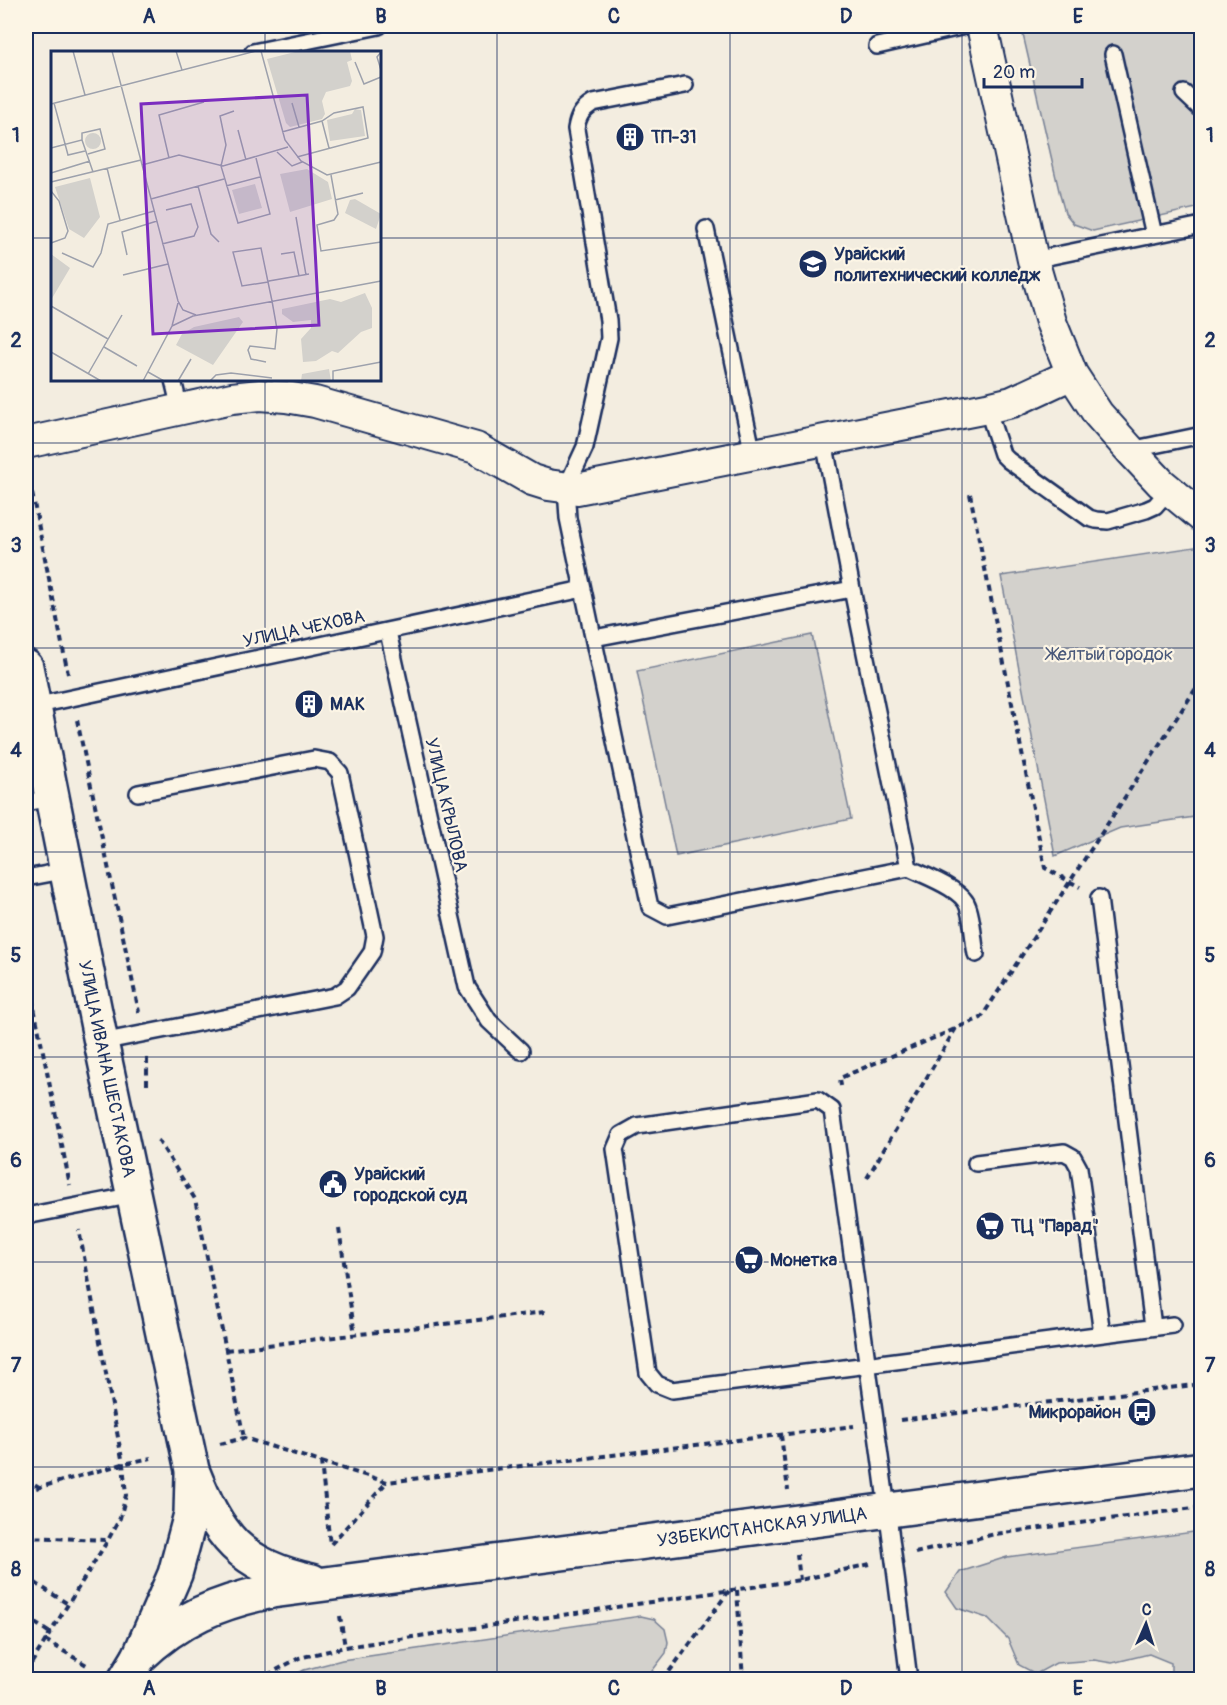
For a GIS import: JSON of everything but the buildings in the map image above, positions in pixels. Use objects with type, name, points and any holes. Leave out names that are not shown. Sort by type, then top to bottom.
[{"type":"main road","name":"УЛИЦА ИВАНА ШЕСТАКОВА","points":[[26,667],[34,706],[39,800],[68,870],[192,1470]]},
{"type":"main road","name":"УЗБЕКИСТАНСКАЯ УЛИЦА","points":[[132,1668],[158,1638],[183,1622],[243,1597],[323,1583],[1202,1469]]},
{"type":"main road","points":[[192,1470],[216,1522],[231,1542],[249,1557],[271,1569],[323,1583]]},
{"type":"main road","points":[[132,1668],[176,1574],[191,1514],[192,1470]]},
{"type":"street","points":[[982,26],[1033,260],[1051,322],[1072,374],[1098,414],[1130,450],[1169,489],[1202,517]]},
{"type":"street","points":[[26,455],[180,409],[232,398],[260,395],[315,402],[476,448],[532,480],[548,485],[566,488],[591,487],[987,408],[1012,402],[1072,374]]},
{"type":"lane","points":[[259,51],[379,26]]},
{"type":"lane","points":[[877,46],[964,26]]},
{"type":"lane","points":[[1113,54],[1154,235]]},
{"type":"lane","points":[[685,85],[593,103],[583,109],[576,129],[608,320],[609,338],[585,447],[566,488],[568,518],[650,907],[667,916],[909,868],[958,893],[965,900],[969,907],[976,954]]},
{"type":"lane","points":[[1184,93],[1202,110]]},
{"type":"lane","points":[[1033,260],[1202,225]]},
{"type":"lane","points":[[706,229],[753,455]]},
{"type":"lane","points":[[173,381],[180,409]]},
{"type":"lane","points":[[987,408],[1002,454],[1089,518],[1108,521],[1146,510],[1155,506],[1169,489]]},
{"type":"lane","points":[[1130,450],[1202,435]]},
{"type":"lane","points":[[824,441],[909,868]]},
{"type":"lane","name":"УЛИЦА ЧЕХОВА","points":[[34,706],[583,589]]},
{"type":"lane","points":[[594,639],[852,589]]},
{"type":"lane","name":"УЛИЦА КРЫЛОВА","points":[[388,632],[467,987],[489,1021],[521,1051]]},
{"type":"lane","points":[[102,1042],[335,996],[347,988],[372,952],[375,936],[340,773],[330,762],[314,759],[138,793]]},
{"type":"lane","points":[[26,879],[68,870]]},
{"type":"lane","points":[[1099,898],[1153,1328]]},
{"type":"lane","points":[[909,1680],[868,1365],[832,1110],[818,1100],[637,1126],[621,1135],[615,1149],[648,1373],[657,1384],[672,1390],[868,1365],[1173,1325]]},
{"type":"lane","points":[[976,1163],[1064,1152],[1073,1157],[1079,1168],[1102,1334]]},
{"type":"lane","points":[[26,1216],[134,1195]]},
{"type":"path","points":[[26,455],[73,698],[144,1034],[147,1050],[147,1095]]},
{"type":"path","points":[[970,494],[1045,868],[1099,898]]},
{"type":"path","points":[[842,1090],[840,1078],[981,1017],[1202,679]]},
{"type":"path","points":[[26,968],[123,1464],[126,1495],[120,1518],[108,1540],[26,1672]]},
{"type":"path","points":[[862,1186],[956,1028]]},
{"type":"path","points":[[156,1137],[195,1199],[244,1438]]},
{"type":"path","points":[[339,1228],[354,1335]]},
{"type":"path","points":[[226,1350],[545,1312]]},
{"type":"path","points":[[218,1444],[244,1438],[387,1482],[1202,1384]]},
{"type":"path","points":[[26,1491],[151,1458]]},
{"type":"path","points":[[321,1462],[330,1545],[387,1482]]},
{"type":"path","points":[[26,1479],[39,1488]]},
{"type":"path","points":[[258,1680],[299,1658],[345,1647],[800,1580],[995,1534],[1202,1507]]},
{"type":"path","points":[[26,1537],[108,1540]]},
{"type":"path","points":[[26,1577],[68,1604]]},
{"type":"path","points":[[737,1590],[743,1680]]},
{"type":"path","points":[[663,1680],[730,1591]]},
{"type":"path","points":[[340,1616],[345,1647]]},
{"type":"path","points":[[26,1617],[50,1633]]},
{"type":"path","points":[[45,1640],[90,1667]]},
{"type":"green space","points":[[1021,26],[1201,26],[1201,207],[1093,231],[1074,224],[1065,213],[1060,195]]},
{"type":"green space","name":"Желтый городок","points":[[1201,546],[1201,816],[1120,828],[1055,856],[1001,576]]},
{"type":"green space","points":[[812,635],[851,819],[676,856],[637,671]]},
{"type":"green space","points":[[1201,1531],[1201,1679],[1171,1679],[1171,1663],[1149,1654],[1112,1663],[1094,1660],[1056,1663],[1036,1674],[1019,1665],[1008,1639],[987,1618],[957,1608],[946,1592],[960,1572],[1007,1557]]},
{"type":"green space","points":[[641,1616],[654,1619],[665,1629],[668,1642],[666,1653],[646,1679],[287,1679],[304,1670],[342,1660]]},
{"type":"place","name":"ТП-31","points":[[630,137]]},
{"type":"place","name":"Урайский политехнический колледж","points":[[813,264]]},
{"type":"place","name":"МАК","points":[[309,704]]},
{"type":"place","name":"Урайский городской суд","points":[[333,1184]]},
{"type":"place","name":"ТЦ \"Парад\"","points":[[990,1226]]},
{"type":"place","name":"Монетка","points":[[749,1260]]},
{"type":"place","name":"Микрорайон","points":[[1142,1412]]}]
